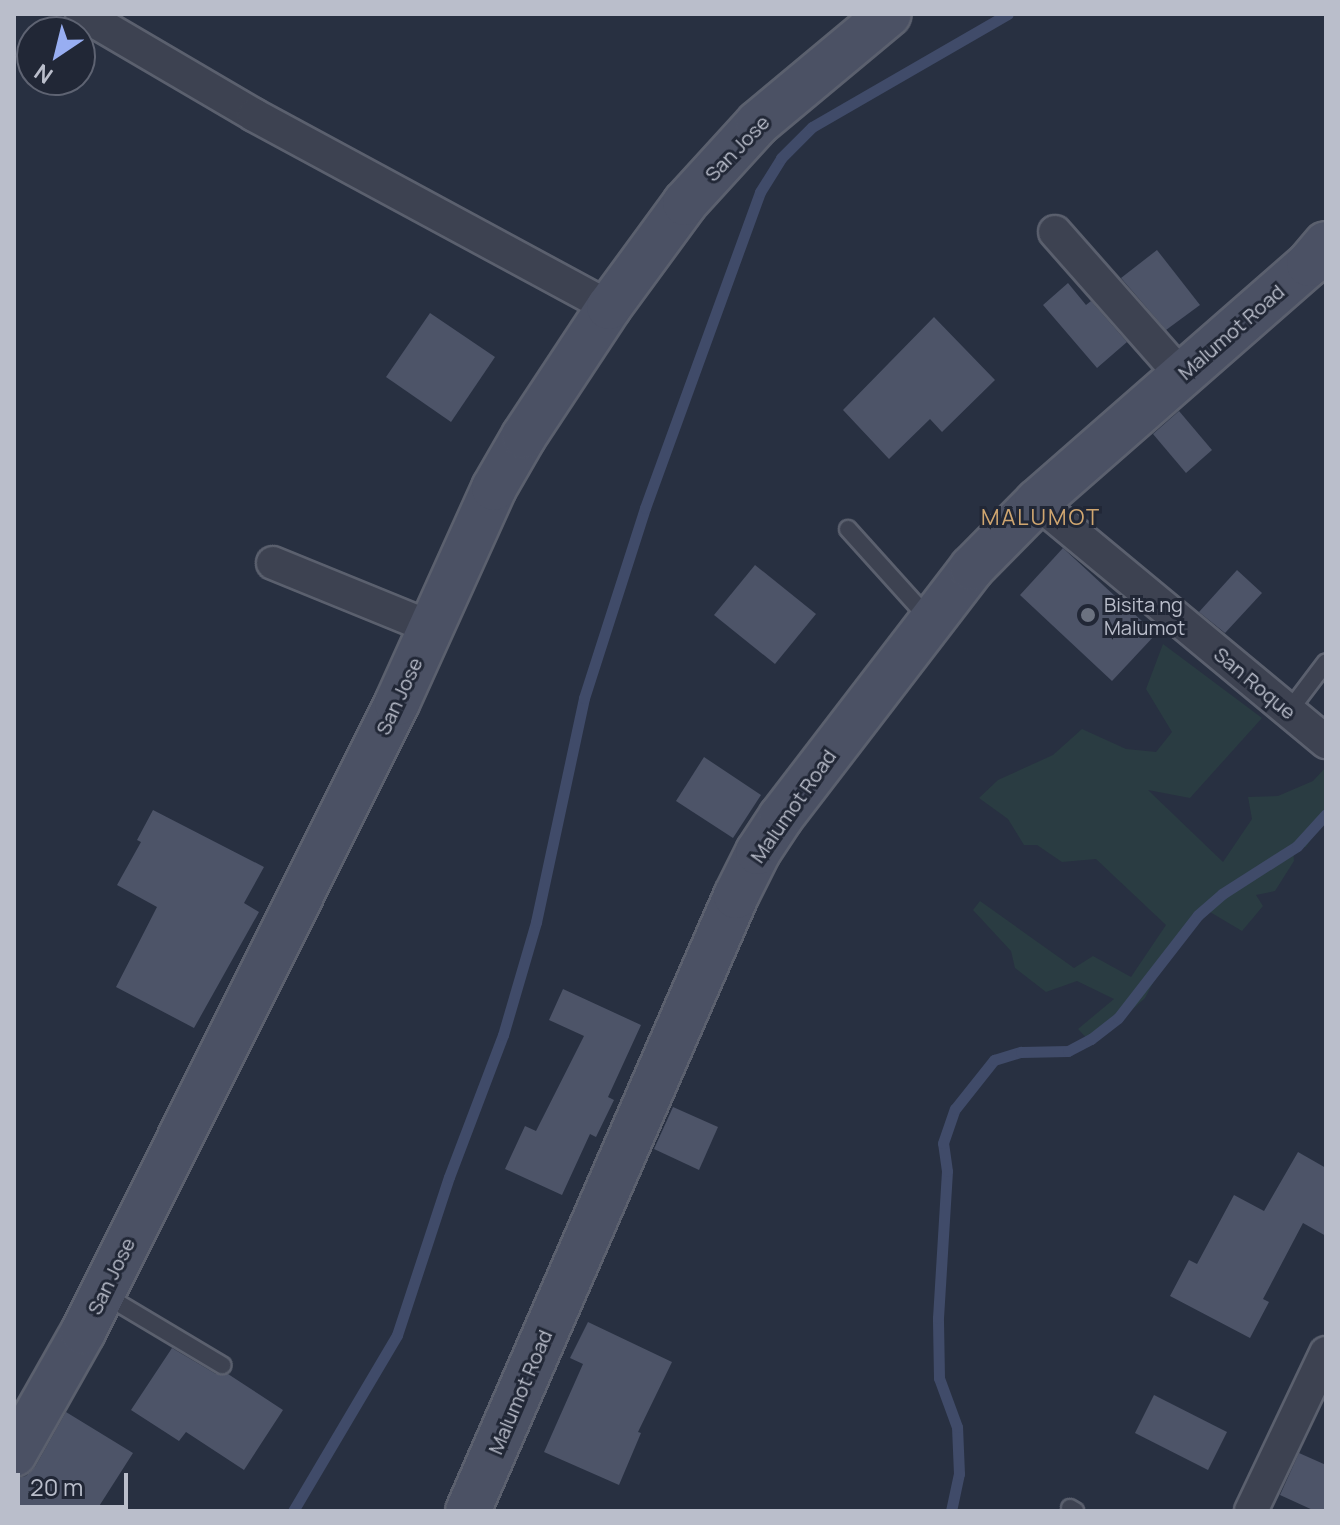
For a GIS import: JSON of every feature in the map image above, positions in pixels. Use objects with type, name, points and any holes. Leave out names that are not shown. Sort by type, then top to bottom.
[{"type":"street","points":[[82,14],[254,115],[609,307]]},
{"type":"street","name":"San Jose","points":[[14,1454],[102,1294],[397,703],[494,488],[609,307],[685,203],[758,123],[889,14]]},
{"type":"street","points":[[1055,232],[1181,375]]},
{"type":"street","name":"Malumot Road","points":[[468,1511],[758,852],[972,568],[1037,502],[1309,264],[1326,244]]},
{"type":"street","name":"San Roque","points":[[1037,502],[1326,742]]},
{"type":"street","points":[[273,563],[430,627]]},
{"type":"street","points":[[1251,1511],[1326,1353]]},
{"type":"lane","points":[[848,529],[931,621]]},
{"type":"lane","points":[[1289,711],[1326,662]]},
{"type":"lane","points":[[102,1294],[222,1365]]},
{"type":"shaded area","points":[[1163,644],[1262,718],[1190,798],[1148,790],[1223,862],[1252,819],[1248,797],[1278,796],[1313,781],[1326,767],[1326,817],[1306,847],[1293,848],[1294,861],[1275,891],[1256,895],[1263,906],[1242,931],[1210,912],[1179,933],[1145,998],[1093,1045],[1078,1029],[1114,999],[1077,981],[1046,992],[1015,968],[1011,951],[973,910],[980,901],[1074,968],[1093,956],[1131,977],[1166,925],[1096,859],[1062,862],[1037,845],[1024,845],[1008,819],[979,798],[998,780],[1053,755],[1082,729],[1126,749],[1156,752],[1172,732],[1146,689]]},
{"type":"building","points":[[1157,250],[1200,305],[1166,330],[1121,278]]},
{"type":"building","points":[[1068,283],[1086,305],[1091,301],[1127,342],[1097,368],[1043,305]]},
{"type":"building","points":[[430,313],[495,357],[451,422],[386,377]]},
{"type":"building","points":[[934,317],[995,380],[942,432],[930,419],[889,459],[843,410]]},
{"type":"building","points":[[1179,411],[1212,450],[1186,473],[1153,434]]},
{"type":"building","name":"Bisita ng Malumot","points":[[1063,548],[1156,634],[1112,681],[1020,595]]},
{"type":"building","points":[[755,565],[816,614],[775,664],[714,615]]},
{"type":"building","points":[[1237,570],[1262,593],[1225,633],[1199,612]]},
{"type":"building","points":[[704,757],[761,795],[733,838],[676,801]]},
{"type":"building","points":[[153,810],[264,867],[244,903],[259,912],[194,1028],[116,987],[157,907],[117,885],[141,842],[137,840]]},
{"type":"building","points":[[563,989],[641,1025],[608,1097],[614,1100],[596,1137],[590,1134],[562,1195],[505,1169],[525,1126],[536,1131],[584,1036],[549,1020]]},
{"type":"building","points":[[673,1107],[718,1127],[699,1170],[654,1149]]},
{"type":"building","points":[[1298,1152],[1326,1168],[1326,1236],[1303,1223],[1263,1299],[1269,1302],[1250,1338],[1170,1296],[1189,1260],[1197,1264],[1234,1195],[1264,1211]]},
{"type":"building","points":[[588,1322],[672,1362],[638,1432],[641,1433],[619,1485],[544,1452],[583,1364],[570,1358]]},
{"type":"building","points":[[172,1348],[216,1374],[228,1374],[283,1410],[244,1470],[186,1432],[179,1441],[131,1410]]},
{"type":"building","points":[[1154,1395],[1227,1432],[1208,1470],[1135,1433]]},
{"type":"building","points":[[66,1412],[133,1453],[96,1511],[14,1511],[14,1479],[26,1476],[35,1467]]},
{"type":"building","points":[[1299,1453],[1326,1465],[1326,1511],[1315,1511],[1280,1495]]},
{"type":"waterway","points":[[293,1511],[397,1335],[449,1177],[503,1035],[536,922],[584,698],[645,508],[760,192],[781,158],[812,127],[1008,14]]},
{"type":"waterway","points":[[951,1511],[959,1474],[957,1427],[939,1378],[938,1318],[947,1171],[943,1143],[955,1109],[994,1060],[1021,1052],[1068,1051],[1091,1039],[1118,1018],[1198,915],[1222,894],[1297,846],[1326,814]]},
{"type":"place","name":"Bisita ng Malumot","points":[[1088,615]]},
{"type":"district","name":"MALUMOT","points":[[1041,518]]}]
